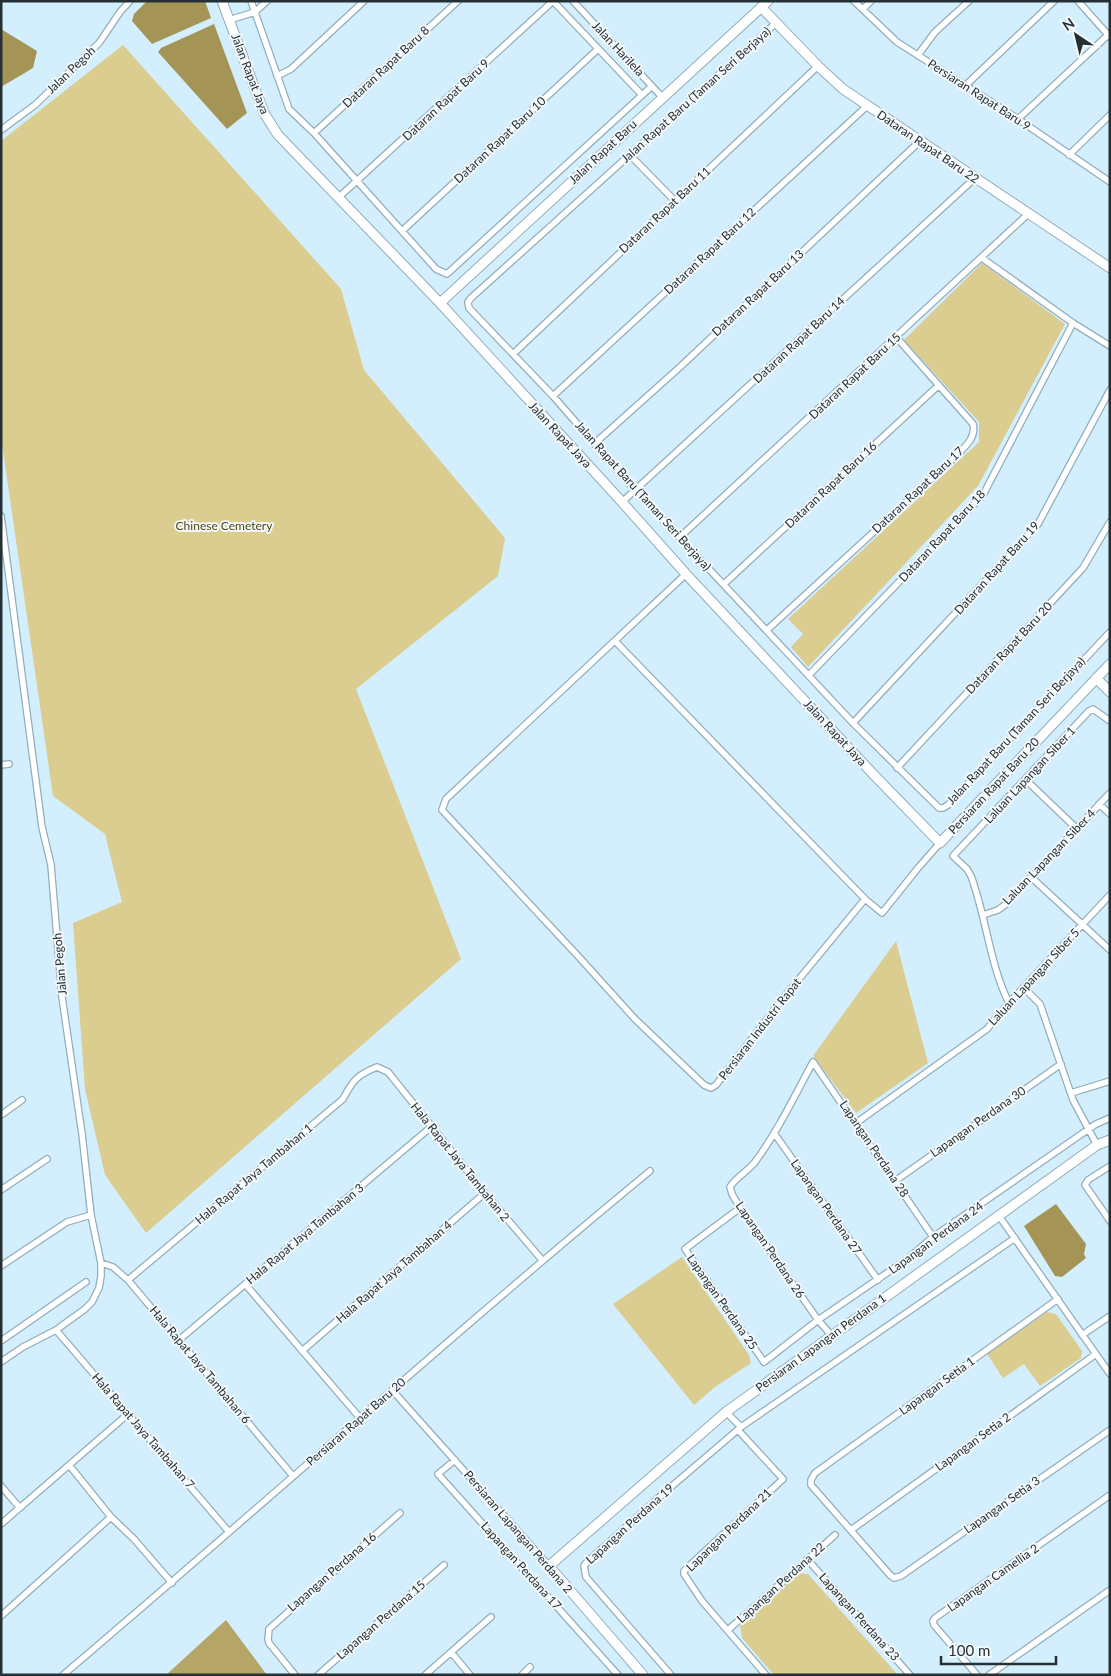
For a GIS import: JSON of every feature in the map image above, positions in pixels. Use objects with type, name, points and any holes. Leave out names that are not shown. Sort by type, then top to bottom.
[{"type":"street","name":"Jalan Pegoh","points":[[1,130],[35,105],[99,43],[120,12],[130,1]]},
{"type":"street","name":"Jalan Rapat Jaya","points":[[222,1],[269,123],[297,156],[440,304],[686,574],[940,843]]},
{"type":"street","name":"Jalan Rapat Jaya","points":[[251,1],[289,109],[314,133],[436,269]]},
{"type":"street","points":[[229,20],[255,12],[267,1]]},
{"type":"street","points":[[277,76],[291,69],[364,1]]},
{"type":"street","name":"Dataran Rapat Baru 8","points":[[314,133],[458,1]]},
{"type":"street","points":[[553,1],[642,94]]},
{"type":"street","name":"Dataran Rapat Baru 9","points":[[338,198],[553,1]]},
{"type":"street","name":"Jalan Harilela","points":[[573,1],[662,97]]},
{"type":"street","name":"Persiaran Rapat Baru 9","points":[[854,1],[897,42],[1018,119],[1110,182]]},
{"type":"street","points":[[863,9],[871,1]]},
{"type":"street","points":[[918,55],[935,32],[969,1]]},
{"type":"street","points":[[965,86],[1054,1]]},
{"type":"street","points":[[1018,119],[1109,36],[1078,1]]},
{"type":"street","name":"Jalan Rapat Baru","points":[[440,304],[764,4]]},
{"type":"street","name":"Dataran Rapat Baru 22","points":[[764,4],[776,23],[843,89],[1110,268]]},
{"type":"street","name":"Jalan Rapat Baru (Taman Seri Berjaya)","points":[[776,23],[468,302],[469,308],[553,396],[636,491],[853,723],[939,808],[948,805],[1110,632]]},
{"type":"street","name":"Dataran Rapat Baru 10","points":[[402,231],[598,50]]},
{"type":"street","name":"Dataran Rapat Baru 11","points":[[513,354],[818,66]]},
{"type":"street","name":"Jalan Rapat Baru","points":[[436,269],[447,274],[652,86]]},
{"type":"street","name":"Dataran Rapat Baru 12","points":[[553,396],[867,106]]},
{"type":"street","points":[[1069,154],[1110,116]]},
{"type":"street","name":"Dataran Rapat Baru 13","points":[[594,444],[680,367],[920,141]]},
{"type":"street","points":[[630,155],[674,201]]},
{"type":"street","name":"Dataran Rapat Baru 14","points":[[622,502],[975,178]]},
{"type":"street","name":"Dataran Rapat Baru 15","points":[[680,537],[1028,214]]},
{"type":"street","points":[[982,258],[1073,323],[1110,346]]},
{"type":"street","name":"Dataran Rapat Baru 18","points":[[809,675],[983,495],[1073,323]]},
{"type":"street","name":"Dataran Rapat Baru 17","points":[[767,630],[952,460],[974,437],[972,424],[896,338]]},
{"type":"street","name":"Dataran Rapat Baru 16","points":[[724,584],[939,385]]},
{"type":"street","name":"Dataran Rapat Baru 19","points":[[853,723],[1038,524],[1110,390]]},
{"type":"street","name":"Jalan Pegoh","points":[[1,516],[42,827],[51,864],[62,997],[82,1134],[90,1215],[101,1264],[99,1288],[92,1302],[85,1309],[56,1330],[23,1347],[1,1362]]},
{"type":"street","name":"Dataran Rapat Baru 20","points":[[898,768],[1083,568],[1110,522]]},
{"type":"street","name":"Persiaran Industri Rapat","points":[[686,574],[446,799],[442,810],[635,1020],[704,1085],[710,1088],[716,1085],[785,996],[865,900]]},
{"type":"street","points":[[615,641],[865,900]]},
{"type":"street","name":"Persiaran Rapat Baru 20","points":[[865,900],[882,913],[940,843],[1110,664]]},
{"type":"street","points":[[1096,678],[1110,692]]},
{"type":"street","name":"Laluan Lapangan Siber 1","points":[[983,915],[971,876],[967,869],[953,856],[1089,711],[1093,709],[1098,710],[1110,720]]},
{"type":"street","points":[[1,765],[9,764]]},
{"type":"street","points":[[1026,780],[1076,828]]},
{"type":"street","name":"Laluan Lapangan Siber 4","points":[[983,915],[998,910],[1110,793]]},
{"type":"street","points":[[1099,804],[1110,814]]},
{"type":"street","points":[[1030,877],[1110,950]]},
{"type":"street","name":"Laluan Lapangan Siber 5","points":[[856,1123],[987,1029],[1110,895]]},
{"type":"street","points":[[983,915],[1001,988],[1009,1003]]},
{"type":"street","points":[[1024,988],[1040,1004],[1070,1093],[1097,1145]]},
{"type":"street","name":"Lapangan Perdana 28","points":[[774,1133],[813,1062],[934,1238]]},
{"type":"street","name":"Lapangan Perdana 30","points":[[895,1181],[1061,1064]]},
{"type":"street","name":"Hala Rapat Jaya Tambahan 2","points":[[377,1068],[388,1072],[485,1193],[542,1260]]},
{"type":"street","name":"Hala Rapat Jaya Tambahan 1","points":[[128,1280],[343,1099],[353,1080],[363,1073],[377,1068]]},
{"type":"street","points":[[1070,1093],[1110,1081]]},
{"type":"street","points":[[1,1115],[22,1100]]},
{"type":"street","name":"Lapangan Perdana 24","points":[[764,1362],[818,1320],[878,1280],[934,1238],[1096,1124],[1110,1118]]},
{"type":"street","name":"Hala Rapat Jaya Tambahan 3","points":[[179,1340],[431,1127]]},
{"type":"street","name":"Lapangan Perdana 26","points":[[774,1133],[754,1164],[730,1187],[740,1208],[818,1320],[832,1336]]},
{"type":"street","name":"Lapangan Perdana 27","points":[[774,1133],[878,1280]]},
{"type":"street","name":"Persiaran Lapangan Perdana 1","points":[[549,1566],[726,1412],[1097,1145],[1110,1140]]},
{"type":"street","points":[[1,1190],[47,1159]]},
{"type":"street","points":[[1110,1166],[1088,1180],[1085,1185],[1110,1221]]},
{"type":"street","name":"Persiaran Rapat Baru 20","points":[[63,1675],[542,1260],[650,1171]]},
{"type":"street","name":"Hala Rapat Jaya Tambahan 4","points":[[302,1351],[485,1193]]},
{"type":"street","name":"Lapangan Perdana 25","points":[[740,1208],[685,1249],[764,1362]]},
{"type":"street","points":[[1,1266],[67,1222],[90,1215]]},
{"type":"street","points":[[999,1216],[1110,1374]]},
{"type":"street","points":[[726,1412],[739,1429],[1015,1238]]},
{"type":"street","name":"Hala Rapat Jaya Tambahan 6","points":[[101,1264],[113,1267],[128,1280],[293,1476]]},
{"type":"street","points":[[1,1342],[86,1282]]},
{"type":"street","points":[[245,1284],[360,1418]]},
{"type":"street","name":"Lapangan Setia 1","points":[[851,1530],[811,1485],[811,1480],[816,1473],[1058,1300]]},
{"type":"street","points":[[1082,1335],[1110,1316]]},
{"type":"street","name":"Hala Rapat Jaya Tambahan 7","points":[[56,1330],[229,1532]]},
{"type":"street","name":"Lapangan Setia 2","points":[[851,1530],[1096,1354]]},
{"type":"street","name":"Persiaran Lapangan Perdana 2","points":[[392,1390],[643,1675]]},
{"type":"street","points":[[1,1524],[128,1414]]},
{"type":"street","name":"Lapangan Perdana 21","points":[[739,1429],[783,1480],[684,1571],[685,1578],[702,1600],[766,1675]]},
{"type":"street","name":"Lapangan Perdana 19","points":[[671,1675],[586,1577],[584,1566],[665,1492],[739,1429]]},
{"type":"street","name":"Lapangan Setia 3","points":[[851,1530],[890,1575],[894,1578],[901,1576],[1110,1430]]},
{"type":"street","name":"Lapangan Perdana 17","points":[[455,1460],[438,1474],[618,1675]]},
{"type":"street","points":[[69,1465],[111,1517],[134,1539],[172,1582]]},
{"type":"street","points":[[1,1486],[20,1508]]},
{"type":"street","name":"Lapangan Camellia 2","points":[[977,1675],[934,1625],[933,1621],[935,1618],[1110,1495]]},
{"type":"street","name":"Lapangan Perdana 16","points":[[295,1675],[270,1643],[268,1633],[272,1625],[400,1513]]},
{"type":"street","points":[[1,1616],[111,1517]]},
{"type":"street","name":"Lapangan Perdana 22","points":[[728,1630],[835,1535]]},
{"type":"street","name":"Lapangan Perdana 23","points":[[808,1559],[910,1675]]},
{"type":"street","name":"Lapangan Perdana 15","points":[[318,1675],[444,1565]]},
{"type":"street","points":[[989,1675],[1110,1590]]},
{"type":"street","points":[[425,1675],[491,1617]]},
{"type":"street","points":[[451,1652],[470,1675]]},
{"type":"street","points":[[522,1675],[530,1667]]},
{"type":"green space","name":"Chinese Cemetery","points":[[123,45],[341,289],[364,370],[505,538],[498,576],[356,689],[461,959],[146,1233],[105,1175],[85,1089],[73,923],[122,902],[105,834],[53,796],[1,437],[1,141]]},
{"type":"green space","points":[[982,263],[1065,324],[978,486],[808,667],[791,647],[803,634],[788,619],[979,442],[979,422],[904,340]]},
{"type":"green space","points":[[896,941],[928,1063],[856,1113],[813,1056]]},
{"type":"green space","points":[[682,1257],[749,1355],[751,1363],[715,1387],[694,1405],[613,1304]]},
{"type":"green space","points":[[1047,1312],[1056,1314],[1082,1351],[1081,1358],[1040,1386],[1024,1364],[1003,1378],[987,1354]]},
{"type":"green space","points":[[799,1573],[808,1574],[898,1675],[774,1675],[742,1638],[740,1626]]},
{"type":"shaded area","points":[[147,1],[205,1],[211,18],[152,44],[132,21],[134,14]]},
{"type":"shaded area","points":[[214,24],[247,113],[227,129],[158,52],[161,48]]},
{"type":"shaded area","points":[[1,29],[37,51],[33,68],[1,87]]},
{"type":"shaded area","points":[[1056,1204],[1086,1244],[1084,1254],[1086,1258],[1062,1277],[1055,1276],[1024,1226]]},
{"type":"shaded area","points":[[226,1620],[267,1675],[166,1675]]}]
